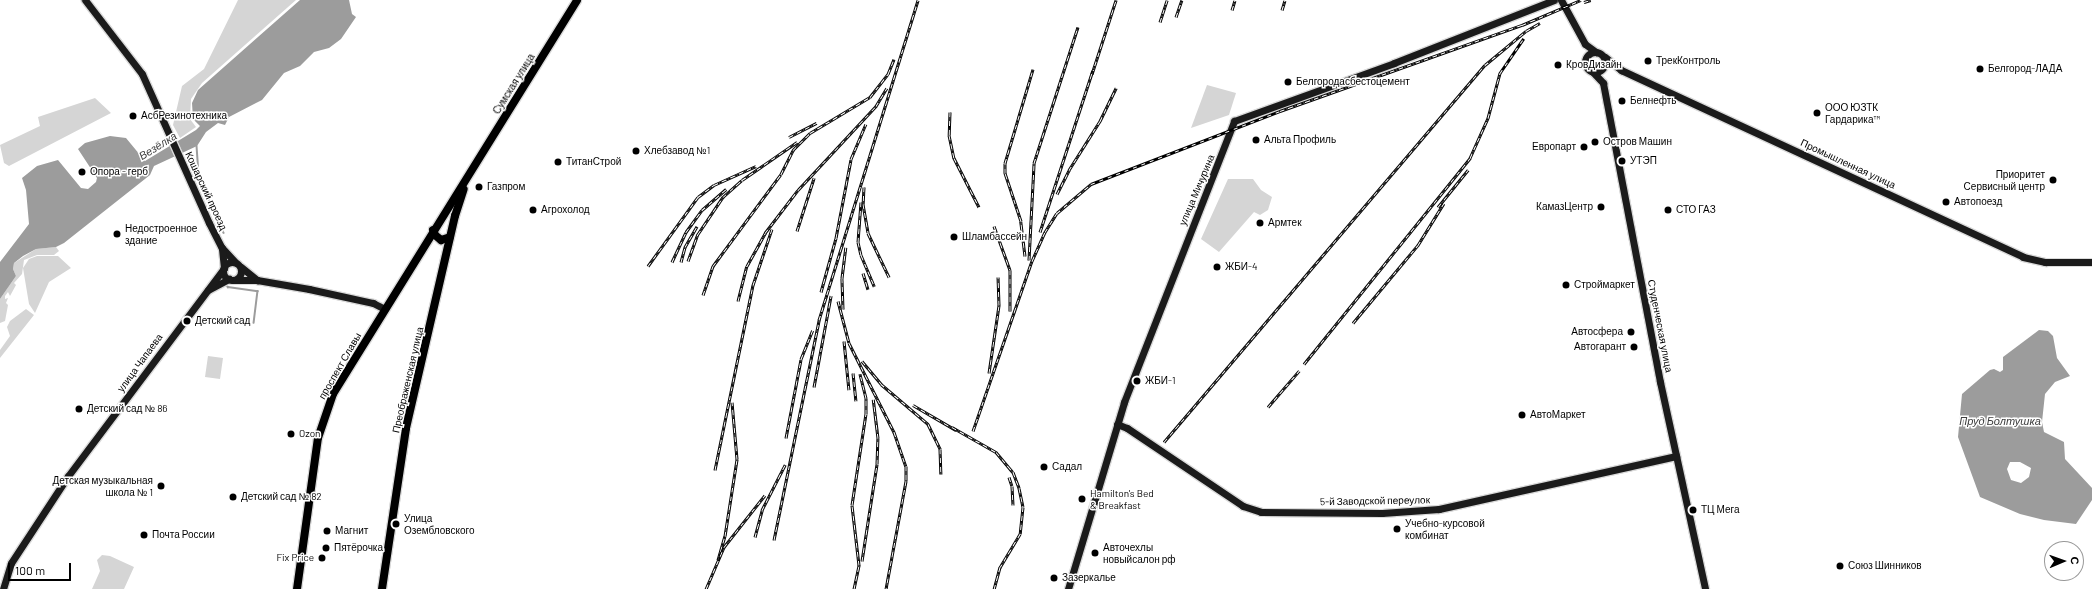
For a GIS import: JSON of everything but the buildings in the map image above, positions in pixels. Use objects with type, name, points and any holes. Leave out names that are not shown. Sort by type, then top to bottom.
[{"type":"main road","name":"Сумская улица","points":[[467,179],[577,0]]},
{"type":"main road","name":"проспект Славы","points":[[297,589],[322,421],[333,394],[433,230],[467,179]]},
{"type":"main road","name":"Преображенская улица","points":[[382,589],[406,428],[450,236],[467,179]]},
{"type":"main road","points":[[433,230],[435,235],[441,240],[450,236],[448,225],[439,222]]},
{"type":"street","name":"Кошарский проезд","points":[[85,0],[142,74],[169,132],[184,169],[222,248],[257,280]]},
{"type":"street","name":"улица Мичурина","points":[[1068,589],[1117,424],[1147,338],[1231,133],[1234,122],[1394,63],[1554,0]]},
{"type":"street","points":[[1561,0],[1585,44],[1585,64],[1603,83]]},
{"type":"street","points":[[1585,44],[1605,57],[1604,68]]},
{"type":"street","points":[[1586,56],[1596,52]]},
{"type":"street","name":"Промышленная улица","points":[[1605,57],[1616,67],[2023,257],[2045,262],[2092,262]]},
{"type":"street","points":[[1591,70],[1599,71],[1604,68],[1616,67]]},
{"type":"street","name":"Студенческая улица","points":[[1604,68],[1603,83],[1676,456],[1705,589]]},
{"type":"street","name":"Кошарский проезд","points":[[222,248],[224,268]]},
{"type":"street","points":[[227,263],[238,264],[240,275],[231,279],[225,276],[224,268],[227,263]]},
{"type":"street","name":"улица Чапаева","points":[[3,589],[11,564],[68,476],[224,268]]},
{"type":"street","name":"Кошарский проезд","points":[[231,279],[257,280],[373,303],[385,309]]},
{"type":"street","name":"улица Чапаева","points":[[206,291],[231,279]]},
{"type":"street","name":"5-й Заводской переулок","points":[[1117,424],[1243,506],[1260,512],[1382,513],[1439,509],[1676,456]]},
{"type":"street","points":[[1664,459],[1674,446]]},
{"type":"shaded area","points":[[238,0],[296,0],[202,83],[191,99],[190,119],[196,127],[180,138],[173,125],[182,86],[204,69]]},
{"type":"shaded area","points":[[1207,85],[1236,93],[1229,115],[1191,128]]},
{"type":"shaded area","points":[[95,98],[111,113],[9,166],[4,163],[0,145],[40,126],[38,117]]},
{"type":"shaded area","points":[[1228,179],[1253,179],[1261,190],[1272,197],[1268,210],[1260,215],[1254,212],[1219,252],[1201,239]]},
{"type":"shaded area","points":[[56,247],[59,251],[54,255],[37,255],[24,260],[22,274],[14,283],[16,285],[10,296],[8,292],[5,296],[5,299],[8,298],[6,303],[8,305],[5,321],[0,323],[0,299],[16,276],[13,269],[14,263],[36,249]]},
{"type":"shaded area","points":[[37,256],[58,256],[71,268],[49,282],[35,313],[29,304],[23,268],[29,259]]},
{"type":"shaded area","points":[[26,309],[34,315],[0,358],[0,350],[10,336],[7,327],[10,321]]},
{"type":"shaded area","points":[[208,356],[223,358],[220,379],[205,377]]},
{"type":"shaded area","points":[[102,555],[110,556],[134,567],[124,589],[92,589],[100,571],[97,560]]},
{"type":"water","points":[[300,0],[349,0],[352,14],[356,17],[341,39],[329,48],[314,52],[300,66],[284,73],[262,100],[229,117],[225,125],[218,123],[206,132],[197,146],[154,166],[150,175],[64,243],[56,247],[36,249],[14,263],[13,269],[16,276],[0,299],[0,262],[29,224],[26,190],[22,178],[37,166],[58,160],[81,188],[88,189],[96,182],[97,178],[78,149],[85,143],[110,136],[126,138],[145,161],[196,130],[200,126],[193,119],[192,103],[198,90]]},
{"type":"water","name":"Пруд Болтушка","points":[[2039,330],[2048,331],[2053,336],[2057,358],[2070,376],[2055,382],[2045,394],[2042,422],[2044,432],[2064,442],[2065,459],[2092,488],[2092,500],[2076,524],[2044,520],[2020,514],[1980,497],[1958,437],[1962,394],[1990,370],[1994,369],[2000,372],[2003,370],[2003,357]],"holes":[[[2010,462],[2020,462],[2031,468],[2029,477],[2021,483],[2011,480],[2007,469]]]},
{"type":"waterway","points":[[197,146],[199,176],[224,233]]},
{"type":"waterway","points":[[226,284],[228,287],[258,291],[254,323]]},
{"type":"railway","points":[[774,540],[819,320],[918,0]]},
{"type":"railway","points":[[1092,74],[1116,0]]},
{"type":"railway","points":[[1160,22],[1167,0]]},
{"type":"railway","points":[[1176,17],[1182,0]]},
{"type":"railway","points":[[1232,10],[1235,0]]},
{"type":"railway","points":[[1282,10],[1285,0]]},
{"type":"railway","points":[[973,431],[1032,261],[1045,232],[1057,213],[1091,184],[1280,111],[1522,25],[1581,0]]},
{"type":"railway","points":[[1584,2],[1591,0]]},
{"type":"railway","points":[[1164,442],[1485,65],[1526,31],[1540,23]]},
{"type":"railway","points":[[1029,260],[1034,163],[1078,27]]},
{"type":"railway","points":[[1304,364],[1470,158],[1488,118],[1500,73],[1524,38]]},
{"type":"railway","points":[[703,295],[713,266],[781,174],[793,150],[810,133],[870,97],[888,74],[894,59]]},
{"type":"railway","points":[[1025,256],[1021,221],[1005,173],[1005,163],[1033,69]]},
{"type":"railway","points":[[1040,232],[1093,70]]},
{"type":"railway","points":[[738,301],[747,266],[765,233],[798,190],[876,106],[887,88]]},
{"type":"railway","points":[[1057,194],[1069,170],[1100,121],[1116,88]]},
{"type":"railway","points":[[950,112],[949,135],[954,158],[979,207]]},
{"type":"railway","points":[[789,137],[817,123]]},
{"type":"railway","points":[[821,292],[836,238],[851,159],[866,124]]},
{"type":"railway","points":[[688,261],[698,234],[723,197],[742,180],[797,142]]},
{"type":"railway","points":[[648,266],[698,197],[714,185],[756,166]]},
{"type":"railway","points":[[1438,207],[1468,170]]},
{"type":"railway","points":[[797,231],[814,178]]},
{"type":"railway","points":[[864,187],[863,204],[868,233],[889,277]]},
{"type":"railway","points":[[672,262],[686,232],[702,210],[726,189]]},
{"type":"railway","points":[[861,202],[858,242],[861,255],[874,286]]},
{"type":"railway","points":[[1353,323],[1418,245],[1444,203]]},
{"type":"railway","points":[[681,262],[685,247],[697,226]]},
{"type":"railway","points":[[994,226],[1010,270],[1010,311]]},
{"type":"railway","points":[[715,470],[753,285],[772,229]]},
{"type":"railway","points":[[843,309],[842,278],[846,247]]},
{"type":"railway","points":[[863,273],[868,289]]},
{"type":"railway","points":[[989,373],[999,305],[998,277]]},
{"type":"railway","points":[[814,387],[831,296]]},
{"type":"railway","points":[[838,301],[849,343],[894,432],[906,466],[906,481],[886,589]]},
{"type":"railway","points":[[786,438],[801,359],[813,330]]},
{"type":"railway","points":[[844,341],[849,390]]},
{"type":"railway","points":[[862,361],[881,384],[928,424],[940,449],[941,474]]},
{"type":"railway","points":[[1268,407],[1299,371]]},
{"type":"railway","points":[[853,373],[856,401]]},
{"type":"railway","points":[[854,589],[859,565],[852,505],[866,414],[866,398],[860,374]]},
{"type":"railway","points":[[862,561],[877,464],[878,438],[873,399]]},
{"type":"railway","points":[[718,560],[725,536],[737,459],[732,402]]},
{"type":"railway","points":[[913,405],[956,430]]},
{"type":"railway","points":[[952,427],[996,452],[1013,472],[1019,488],[1023,507],[1020,534],[1000,567],[994,589]]},
{"type":"railway","points":[[755,537],[762,510],[785,465]]},
{"type":"railway","points":[[1009,477],[1012,486],[1013,505]]},
{"type":"railway","points":[[706,589],[724,547],[765,495]]},
{"type":"place","name":"ТрекКонтроль","points":[[1648,61]]},
{"type":"place","name":"КровДизайн","points":[[1558,65]]},
{"type":"place","name":"Белгород-ЛАДА","points":[[1980,69]]},
{"type":"place","name":"Белгородасбестоцемент","points":[[1288,82]]},
{"type":"place","name":"Белнефть","points":[[1622,101]]},
{"type":"place","name":"ООО ЮЗТК Гардарика™","points":[[1817,113]]},
{"type":"place","name":"АсбРезинотехника","points":[[133,116]]},
{"type":"place","name":"Альта Профиль","points":[[1256,140]]},
{"type":"place","name":"Остров Машин","points":[[1595,142]]},
{"type":"place","name":"Европарт","points":[[1584,147]]},
{"type":"place","name":"Хлебзавод №1","points":[[636,151]]},
{"type":"place","name":"УТЭП","points":[[1622,161]]},
{"type":"place","name":"ТитанСтрой","points":[[558,162]]},
{"type":"place","name":"Опора - герб","points":[[82,172]]},
{"type":"place","name":"Приоритет Сервисный центр","points":[[2053,180]]},
{"type":"place","name":"Газпром","points":[[479,187]]},
{"type":"place","name":"Автопоезд","points":[[1946,202]]},
{"type":"place","name":"КамазЦентр","points":[[1601,207]]},
{"type":"place","name":"Агрохолод","points":[[533,210]]},
{"type":"place","name":"СТО ГАЗ","points":[[1668,210]]},
{"type":"place","name":"Армтек","points":[[1260,223]]},
{"type":"place","name":"Недостроенное здание","points":[[117,234]]},
{"type":"place","name":"Шламбассейн","points":[[954,237]]},
{"type":"place","name":"ЖБИ-4","points":[[1217,267]]},
{"type":"place","name":"Строймаркет","points":[[1566,285]]},
{"type":"place","name":"Детский сад","points":[[187,321]]},
{"type":"place","name":"Автосфера","points":[[1631,332]]},
{"type":"place","name":"Автогарант","points":[[1634,347]]},
{"type":"place","name":"ЖБИ-1","points":[[1137,381]]},
{"type":"place","name":"Детский сад № 86","points":[[79,409]]},
{"type":"place","name":"АвтоМаркет","points":[[1522,415]]},
{"type":"place","name":"Ozon","points":[[291,434]]},
{"type":"place","name":"Садал","points":[[1044,467]]},
{"type":"place","name":"Детская музыкальная школа № 1","points":[[161,486]]},
{"type":"place","name":"Детский сад № 82","points":[[233,497]]},
{"type":"place","name":"Hamilton's Bed & Breakfast","points":[[1082,499]]},
{"type":"place","name":"ТЦ Мега","points":[[1693,510]]},
{"type":"place","name":"Улица Озембловского","points":[[396,524]]},
{"type":"place","name":"Учебно-курсовой комбинат","points":[[1397,529]]},
{"type":"place","name":"Магнит","points":[[327,531]]},
{"type":"place","name":"Почта России","points":[[144,535]]},
{"type":"place","name":"Пятёрочка","points":[[326,548]]},
{"type":"place","name":"Авточехлы новыйсалон рф","points":[[1095,553]]},
{"type":"place","name":"Fix Price","points":[[322,558]]},
{"type":"place","name":"Союз Шинников","points":[[1840,566]]},
{"type":"place","name":"Зазеркалье","points":[[1054,578]]},
{"type":"water label","name":"Везёлка","points":[[158,146]]}]
